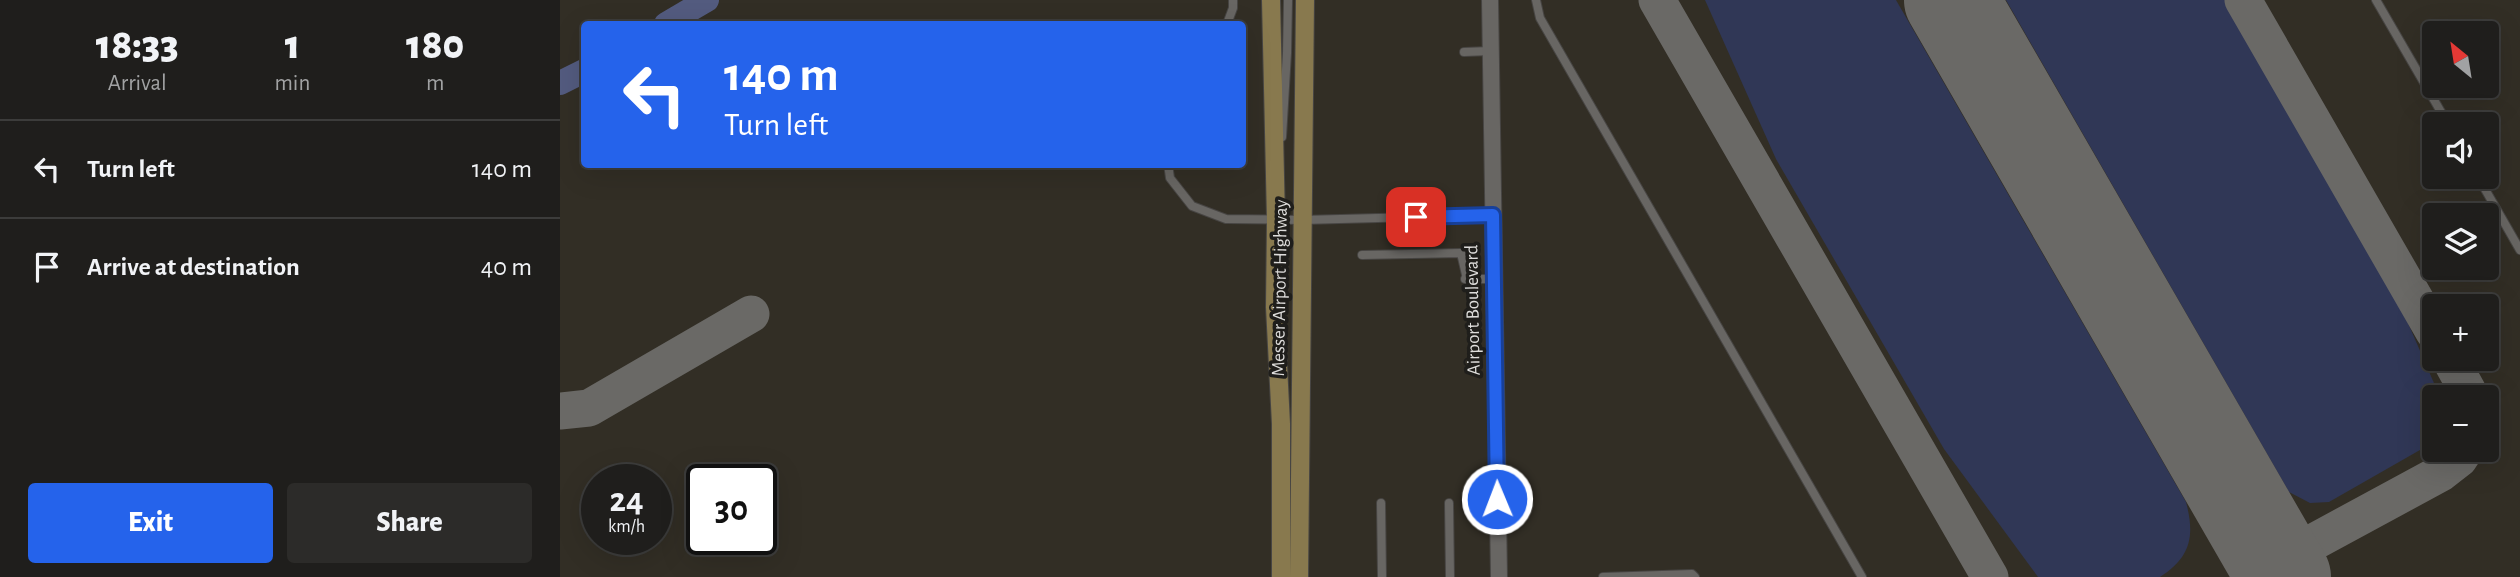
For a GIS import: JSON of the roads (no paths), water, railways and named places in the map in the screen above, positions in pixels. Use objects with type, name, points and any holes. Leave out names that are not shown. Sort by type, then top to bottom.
[{"type":"main road","name":"Messer Airport Highway","points":[[1271,0],[1276,220],[1275,307],[1281,424],[1281,577]]},
{"type":"main road","name":"Messer Airport Highway","points":[[1299,577],[1305,0]]},
{"type":"street","name":"Airport Boulevard","points":[[1490,0],[1499,577]]},
{"type":"lane","points":[[1228,21],[1233,0]]},
{"type":"lane","name":"Messer Airport Highway","points":[[1276,220],[1288,0]]},
{"type":"lane","points":[[1535,0],[1540,18],[1862,577]]},
{"type":"lane","points":[[2376,0],[2441,112]]},
{"type":"lane","points":[[1464,52],[1490,51]]},
{"type":"lane","points":[[1169,168],[1170,178],[1192,206],[1226,219],[1302,220],[1493,215]]},
{"type":"lane","points":[[2485,189],[2520,250]]},
{"type":"lane","points":[[1362,255],[1461,253],[1465,279],[1494,279]]},
{"type":"lane","points":[[1381,503],[1382,577]]},
{"type":"lane","points":[[1449,503],[1450,577]]},
{"type":"lane","points":[[1603,577],[1692,574],[1695,577]]},
{"type":"waterway","points":[[671,21],[707,0]]},
{"type":"waterway","points":[[560,83],[581,72]]}]
